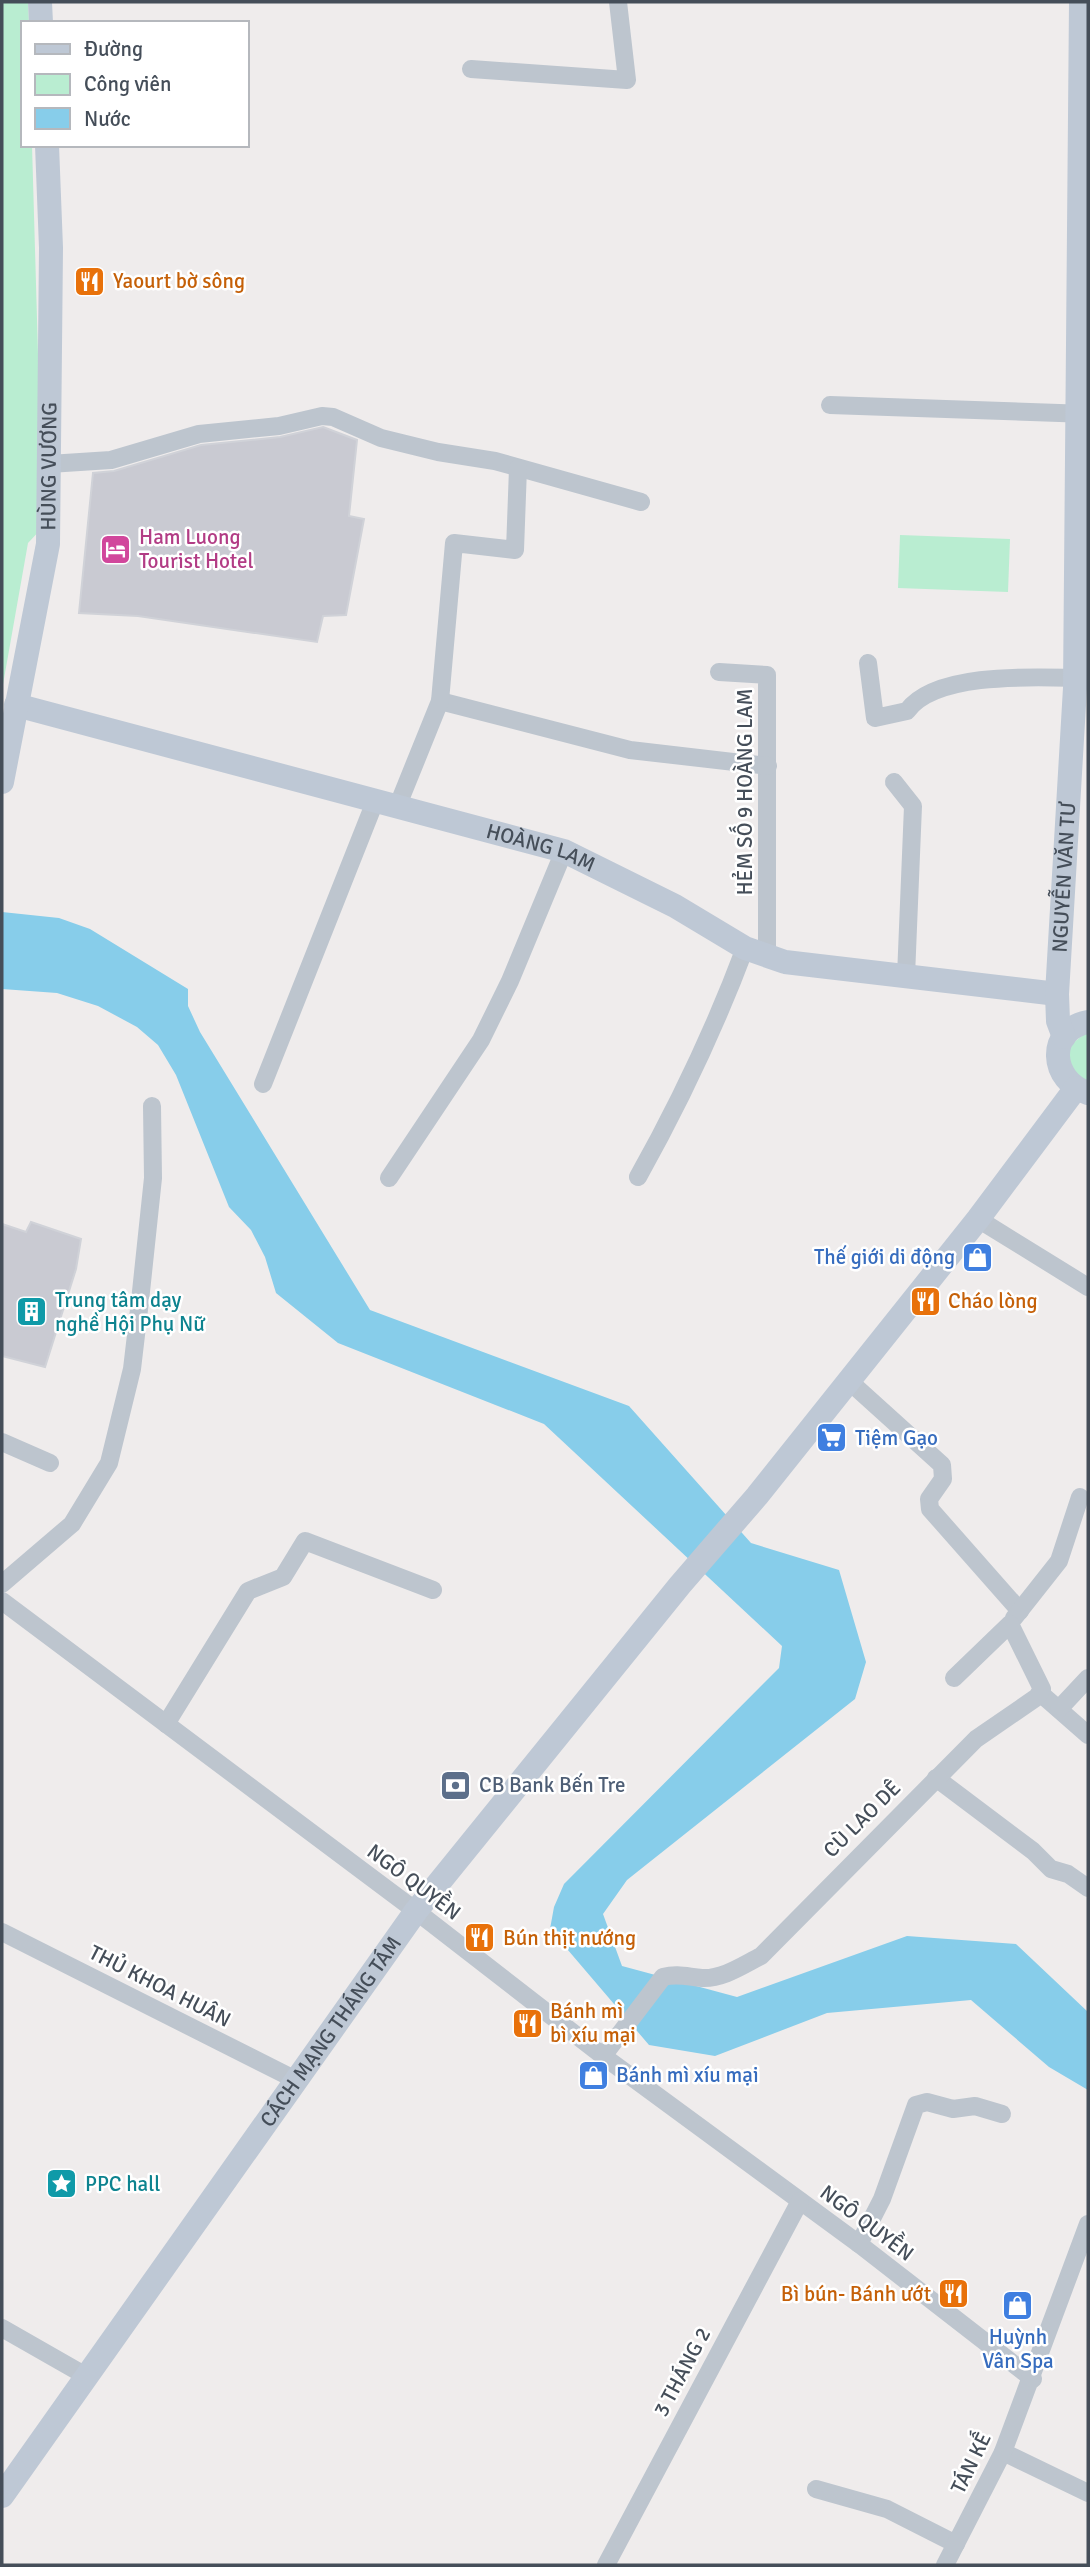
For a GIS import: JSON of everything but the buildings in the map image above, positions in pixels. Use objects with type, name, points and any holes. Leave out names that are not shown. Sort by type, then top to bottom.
[{"type":"main road","points":[[40,2],[41,21]]},
{"type":"main road","name":"NGUYỄN VĂN TƯ","points":[[1081,2],[1084,414],[1076,678],[1081,739],[1056,994],[1058,1021],[1064,1037],[1058,1059],[1060,1071],[1082,1090]]},
{"type":"main road","name":"HÙNG VƯƠNG","points":[[2,782],[48,544],[51,248],[47,147]]},
{"type":"main road","name":"HOÀNG LAM","points":[[16,705],[564,851],[675,906],[756,952],[785,962],[1056,994]]},
{"type":"main road","points":[[1064,1037],[1072,1028],[1088,1022]]},
{"type":"main road","points":[[849,1381],[1082,1090]]},
{"type":"main road","name":"CÁCH MẠNG THÁNG TÁM","points":[[2,2496],[416,1911],[849,1381]]},
{"type":"street","points":[[471,69],[626,80],[618,2]]},
{"type":"street","points":[[830,405],[1084,414]]},
{"type":"street","points":[[49,464],[111,460],[199,434],[279,426],[322,416],[333,417],[356,430],[382,438],[518,468],[641,502]]},
{"type":"street","points":[[263,1084],[387,802],[440,701],[454,543],[516,550],[518,468]]},
{"type":"street","points":[[868,663],[875,718],[907,711],[912,704],[927,696],[974,679],[1076,678]]},
{"type":"street","name":"HẺM SỐ 9 HOÀNG LAM","points":[[719,671],[767,675],[768,766],[756,952]]},
{"type":"street","points":[[440,701],[630,750],[768,766]]},
{"type":"street","points":[[894,782],[913,806],[906,976]]},
{"type":"street","points":[[389,1178],[481,1040],[510,981],[564,851]]},
{"type":"street","points":[[638,1177],[693,1075],[719,1018],[756,952]]},
{"type":"street","points":[[2,1584],[72,1524],[109,1463],[132,1369],[153,1178],[152,1107]]},
{"type":"street","points":[[978,1219],[1088,1287]]},
{"type":"street","points":[[849,1381],[942,1465],[943,1479],[929,1499],[930,1509],[1015,1617],[1042,1689],[1040,1693],[1088,1735]]},
{"type":"street","points":[[2,1442],[50,1463]]},
{"type":"street","points":[[954,1678],[1015,1617],[1059,1561],[1080,1497]]},
{"type":"street","points":[[166,1724],[248,1591],[283,1577],[306,1541],[433,1590]]},
{"type":"street","name":"NGÔ QUYỀN","points":[[2,1601],[416,1911],[603,2056],[859,2244],[1032,2379]]},
{"type":"street","points":[[1059,1709],[1088,1678]]},
{"type":"street","name":"CÙ LAO DÊ","points":[[603,2056],[663,1978],[675,1974],[710,1978],[733,1971],[761,1956],[976,1740],[1040,1693]]},
{"type":"street","points":[[936,1778],[1033,1851],[1051,1869],[1068,1874],[1088,1888]]},
{"type":"street","name":"THỦ KHOA HUÂN","points":[[2,1932],[298,2081]]},
{"type":"street","points":[[859,2244],[882,2199],[916,2105],[927,2102],[953,2109],[975,2106],[1002,2114]]},
{"type":"street","name":"3 THÁNG 2","points":[[607,2565],[800,2201]]},
{"type":"street","name":"TÁN KẾ","points":[[945,2565],[1003,2452],[1088,2224]]},
{"type":"street","points":[[2,2328],[86,2376]]},
{"type":"street","points":[[1003,2452],[1088,2493]]},
{"type":"street","points":[[816,2489],[887,2509],[956,2544]]},
{"type":"green space","points":[[2,2],[28,2],[29,21],[21,21],[21,147],[32,147],[43,527],[28,543],[2,690]]},
{"type":"green space","points":[[900,535],[1010,539],[1008,592],[898,588]]},
{"type":"green space","points":[[1088,1031],[1088,1082],[1072,1073],[1068,1047]]},
{"type":"water","points":[[2,912],[59,918],[90,929],[188,989],[188,1006],[200,1032],[370,1310],[629,1406],[751,1543],[839,1570],[866,1662],[855,1699],[627,1880],[603,1914],[622,1966],[737,1997],[907,1936],[1016,1944],[1088,2012],[1088,2090],[1049,2067],[971,2000],[827,2013],[715,2056],[649,2045],[550,1929],[554,1907],[564,1884],[779,1668],[782,1646],[544,1424],[338,1343],[276,1293],[265,1257],[251,1230],[229,1207],[176,1075],[158,1045],[137,1027],[98,1006],[57,993],[2,989]]},
{"type":"place","name":"Yaourt bờ sông","points":[[90,281]]},
{"type":"place","name":"Ham Luong Tourist Hotel","points":[[116,549]]},
{"type":"place","name":"Thế giới di động","points":[[978,1257]]},
{"type":"place","name":"Cháo lòng","points":[[925,1301]]},
{"type":"place","name":"Trung tâm dạy nghề Hội Phụ Nữ","points":[[32,1312]]},
{"type":"place","name":"Tiệm Gạo","points":[[832,1438]]},
{"type":"place","name":"CB Bank Bến Tre","points":[[456,1785]]},
{"type":"place","name":"Bún thịt nướng","points":[[480,1938]]},
{"type":"place","name":"Bánh mì bì xíu mại","points":[[527,2023]]},
{"type":"place","name":"Bánh mì xíu mại","points":[[593,2075]]},
{"type":"place","name":"PPC hall","points":[[62,2184]]},
{"type":"place","name":"Bì bún- Bánh ướt","points":[[954,2294]]},
{"type":"place","name":"Huỳnh Vân Spa","points":[[1018,2305]]}]
